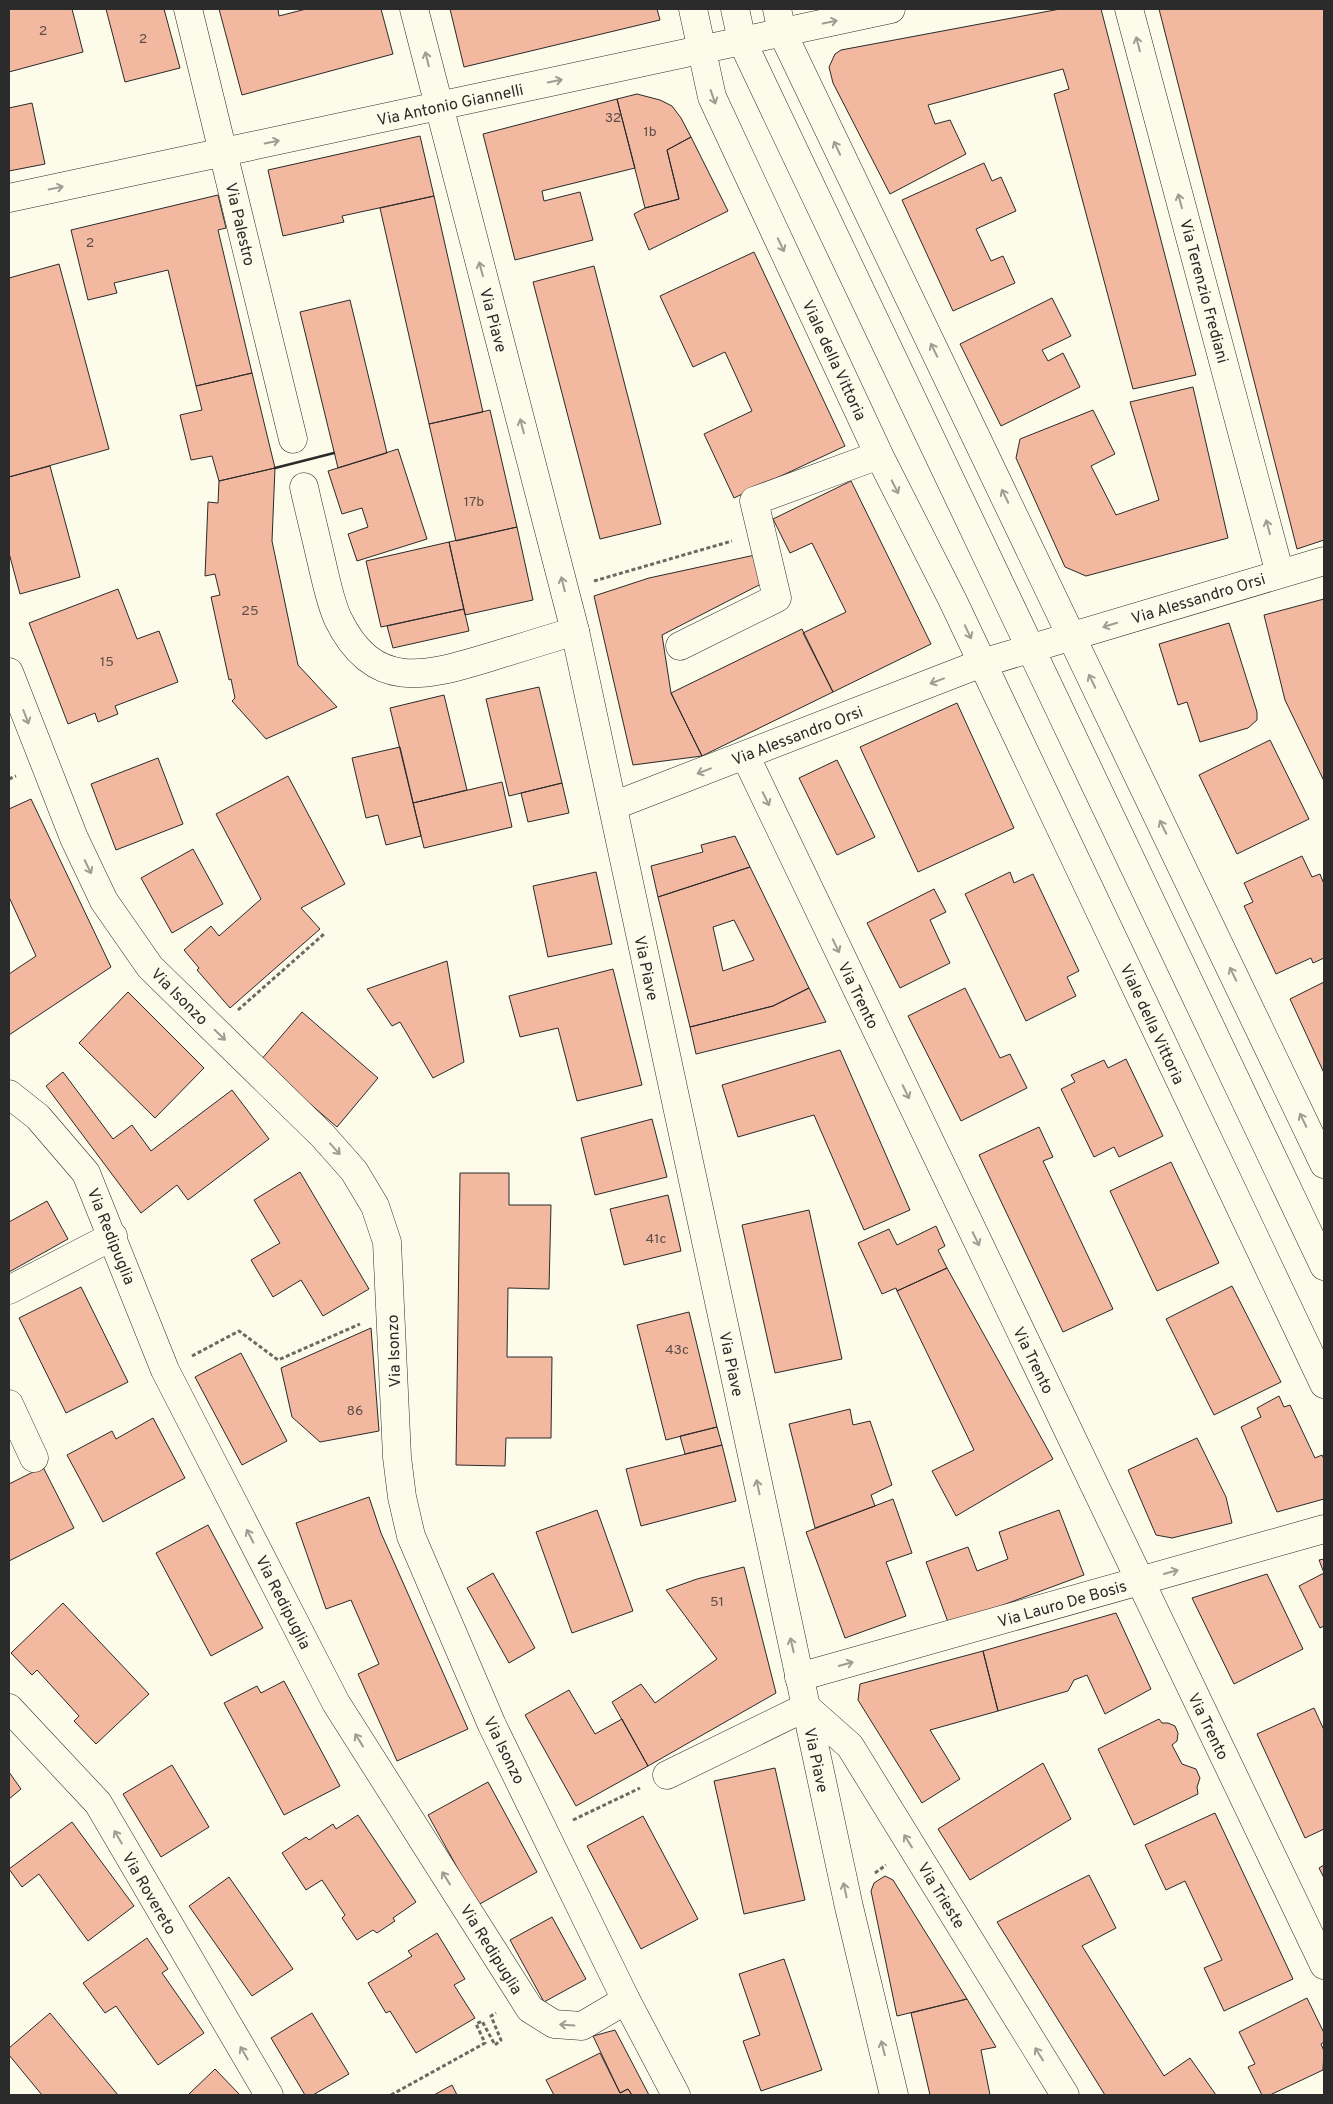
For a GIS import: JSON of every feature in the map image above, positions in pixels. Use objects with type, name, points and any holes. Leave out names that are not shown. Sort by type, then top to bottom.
[{"type":"street","name":"Via Palestro","points":[[188,9],[292,439]]},
{"type":"street","name":"Via Piave","points":[[414,9],[575,631],[849,1907],[894,2095]]},
{"type":"street","name":"Viale della Vittoria","points":[[693,9],[712,97],[879,455],[982,663],[1324,1384]]},
{"type":"street","points":[[735,9],[742,41],[1324,1266]]},
{"type":"street","name":"Via Antonio Giannelli","points":[[9,198],[742,41],[780,20],[891,9]]},
{"type":"street","name":"Via Terenzio Frediani","points":[[1129,9],[1280,574]]},
{"type":"street","points":[[780,20],[1324,1164]]},
{"type":"street","points":[[680,646],[777,598],[754,502],[879,455]]},
{"type":"street","points":[[304,487],[337,618],[351,643],[367,660],[386,669],[407,674],[427,673],[473,662],[575,631]]},
{"type":"street","name":"Via Alessandro Orsi","points":[[1072,637],[1324,561]]},
{"type":"street","points":[[982,663],[1072,637]]},
{"type":"street","name":"Via Alessandro Orsi","points":[[613,806],[982,663]]},
{"type":"street","name":"Via Isonzo","points":[[9,672],[74,838],[104,901],[150,967],[323,1136],[354,1171],[375,1206],[387,1242],[392,1310],[397,1457],[402,1497],[411,1536],[492,1725],[626,2000],[676,2095]]},
{"type":"street","name":"Via Trento","points":[[745,755],[1324,1965]]},
{"type":"street","name":"Via Redipuglia","points":[[9,1094],[38,1117],[86,1172],[165,1370],[336,1703],[530,2009],[554,2024],[582,2026],[626,2000]]},
{"type":"street","points":[[9,1290],[112,1236]]},
{"type":"street","points":[[9,1404],[34,1458]]},
{"type":"street","name":"Via Lauro De Bosis","points":[[799,1677],[1324,1529]]},
{"type":"street","points":[[667,1776],[806,1707]]},
{"type":"street","name":"Via Trieste","points":[[806,1707],[850,1746],[1065,2095]]},
{"type":"street","name":"Via Rovereto","points":[[9,1708],[98,1803],[269,2095]]},
{"type":"path","points":[[564,589],[761,533]]},
{"type":"path","points":[[236,1012],[324,934]]},
{"type":"path","points":[[206,1348],[239,1331],[278,1360],[392,1310]]},
{"type":"path","points":[[572,1820],[667,1776]]},
{"type":"path","points":[[391,2095],[460,2055],[485,2043],[476,2024],[482,2021],[495,2045],[502,2040],[491,2016],[496,2012],[501,2020]]},
{"type":"building","points":[[9,9],[72,9],[83,52],[9,72]]},
{"type":"building","points":[[106,9],[164,9],[180,68],[125,82]]},
{"type":"building","points":[[219,9],[278,9],[279,16],[306,9],[381,9],[393,54],[242,95]]},
{"type":"building","points":[[450,9],[657,9],[660,20],[464,67]]},
{"type":"building","points":[[1060,9],[1101,9],[1196,375],[1133,389],[1054,94],[1069,89],[1063,69],[928,105],[935,124],[950,120],[966,154],[890,194],[833,83],[829,67],[835,54],[841,50]]},
{"type":"building","points":[[1159,9],[1324,9],[1324,540],[1297,549]]},
{"type":"building","points":[[637,94],[660,100],[672,106],[691,137],[667,150],[679,199],[645,208],[617,99]]},
{"type":"building","points":[[617,99],[635,168],[542,191],[544,201],[580,192],[593,240],[515,260],[483,134]]},
{"type":"building","points":[[32,103],[45,164],[9,171],[9,108]]},
{"type":"building","points":[[420,136],[434,196],[342,216],[344,222],[283,236],[268,170]]},
{"type":"building","points":[[691,137],[728,211],[649,250],[634,214],[645,208],[679,199],[667,150]]},
{"type":"building","points":[[984,163],[992,181],[1001,177],[1016,211],[976,229],[991,261],[1003,256],[1015,283],[953,311],[902,200]]},
{"type":"building","points":[[218,195],[226,228],[218,230],[252,373],[196,386],[168,270],[114,283],[117,293],[88,300],[71,230]]},
{"type":"building","points":[[434,196],[483,412],[429,424],[380,208]]},
{"type":"building","points":[[754,252],[845,446],[734,498],[704,434],[752,411],[725,352],[693,367],[660,296]]},
{"type":"building","points":[[59,264],[109,449],[9,477],[9,278]]},
{"type":"building","points":[[594,266],[661,524],[600,539],[533,282]]},
{"type":"building","points":[[1052,298],[1071,336],[1042,350],[1048,361],[1063,353],[1080,387],[1001,426],[960,344]]},
{"type":"building","points":[[350,300],[387,453],[338,468],[300,312]]},
{"type":"building","points":[[252,373],[275,468],[219,481],[212,456],[191,460],[180,415],[202,410],[196,386]]},
{"type":"building","points":[[1193,387],[1228,538],[1086,576],[1065,567],[1016,458],[1020,439],[1093,410],[1115,454],[1091,466],[1116,515],[1159,500],[1130,402]]},
{"type":"building","points":[[490,410],[517,527],[456,541],[429,424]]},
{"type":"building","points":[[398,449],[427,539],[357,561],[348,534],[368,527],[362,508],[342,514],[328,471]]},
{"type":"building","points":[[50,466],[80,577],[20,594],[9,553],[9,477]]},
{"type":"building","points":[[275,468],[272,541],[298,665],[337,707],[266,739],[232,701],[235,698],[231,679],[229,680],[211,597],[220,595],[215,574],[205,576],[208,502],[218,503],[219,481]]},
{"type":"building","points":[[851,481],[931,644],[833,692],[803,633],[846,612],[812,543],[790,553],[773,519]]},
{"type":"building","points":[[517,527],[533,600],[465,615],[449,542]]},
{"type":"building","points":[[449,542],[464,609],[381,627],[366,561]]},
{"type":"building","points":[[755,555],[761,584],[662,635],[671,693],[702,756],[633,765],[594,596],[649,578]]},
{"type":"building","points":[[118,589],[137,639],[159,631],[178,682],[115,706],[118,714],[98,722],[95,713],[68,724],[29,623]]},
{"type":"building","points":[[1324,599],[1324,781],[1285,700],[1264,615]]},
{"type":"building","points":[[464,609],[469,631],[393,648],[387,626]]},
{"type":"building","points":[[1229,623],[1257,712],[1257,720],[1248,728],[1200,742],[1187,702],[1178,705],[1159,644]]},
{"type":"building","points":[[802,629],[833,692],[702,756],[671,693]]},
{"type":"building","points":[[539,687],[562,783],[509,796],[486,699]]},
{"type":"building","points":[[444,695],[467,790],[413,803],[390,708]]},
{"type":"building","points":[[957,703],[1014,828],[918,872],[860,747]]},
{"type":"building","points":[[1270,740],[1309,819],[1237,854],[1199,775]]},
{"type":"building","points":[[400,747],[421,836],[386,845],[378,815],[366,818],[352,758]]},
{"type":"building","points":[[158,758],[183,824],[116,850],[91,784]]},
{"type":"building","points":[[837,760],[875,837],[837,855],[799,778]]},
{"type":"building","points":[[288,776],[345,884],[301,908],[320,929],[230,1008],[197,970],[199,968],[184,950],[211,926],[219,936],[261,899],[216,814]]},
{"type":"building","points":[[502,782],[512,827],[424,848],[413,803]]},
{"type":"building","points":[[562,783],[569,813],[528,822],[521,793]]},
{"type":"building","points":[[31,799],[111,967],[9,1035],[9,974],[36,956],[9,897],[9,809]]},
{"type":"building","points":[[735,836],[750,867],[658,897],[651,866],[703,852],[701,845]]},
{"type":"building","points":[[193,849],[223,904],[172,933],[141,878]]},
{"type":"building","points":[[1302,856],[1312,877],[1320,874],[1324,884],[1324,958],[1313,963],[1311,958],[1276,974],[1244,906],[1253,902],[1244,883]]},
{"type":"building","points":[[750,867],[809,988],[773,1006],[690,1027],[658,897]],"holes":[[[734,920],[754,960],[723,971],[713,927]]]},
{"type":"building","points":[[596,872],[612,944],[548,957],[533,886]]},
{"type":"building","points":[[1010,872],[1014,883],[1033,874],[1079,971],[1067,977],[1076,996],[1026,1021],[965,894]]},
{"type":"building","points":[[934,889],[946,912],[930,920],[950,963],[900,988],[867,923]]},
{"type":"building","points":[[447,961],[464,1062],[433,1078],[400,1022],[392,1026],[367,989]]},
{"type":"building","points":[[613,969],[642,1085],[577,1101],[558,1028],[520,1037],[509,996]]},
{"type":"building","points":[[1324,982],[1324,1073],[1290,999]]},
{"type":"building","points":[[809,988],[826,1022],[696,1054],[690,1027],[773,1006]]},
{"type":"building","points":[[965,988],[1000,1058],[1010,1054],[1027,1088],[961,1121],[908,1016]]},
{"type":"building","points":[[128,992],[204,1068],[155,1118],[79,1043]]},
{"type":"building","points":[[302,1012],[378,1078],[337,1127],[260,1061]]},
{"type":"building","points":[[840,1050],[910,1210],[864,1230],[814,1115],[738,1137],[722,1085]]},
{"type":"building","points":[[1126,1059],[1163,1136],[1119,1157],[1114,1147],[1094,1157],[1061,1089],[1075,1082],[1071,1075],[1104,1060],[1108,1068]]},
{"type":"building","points":[[63,1072],[113,1139],[132,1125],[151,1151],[232,1090],[269,1139],[188,1200],[177,1185],[141,1213],[46,1086]]},
{"type":"building","points":[[652,1119],[667,1177],[595,1195],[581,1138]]},
{"type":"building","points":[[1039,1127],[1053,1157],[1043,1161],[1113,1309],[1063,1332],[979,1155]]},
{"type":"building","points":[[1171,1162],[1219,1263],[1157,1291],[1110,1191]]},
{"type":"building","points":[[300,1172],[369,1289],[323,1316],[301,1280],[273,1297],[251,1260],[280,1243],[254,1200]]},
{"type":"building","points":[[460,1173],[509,1173],[509,1205],[551,1205],[549,1289],[508,1288],[507,1357],[552,1357],[551,1438],[506,1438],[505,1466],[456,1465]]},
{"type":"building","points":[[668,1195],[681,1251],[624,1265],[610,1209]]},
{"type":"building","points":[[47,1201],[68,1239],[9,1272],[9,1222]]},
{"type":"building","points":[[809,1210],[842,1359],[775,1373],[742,1225]]},
{"type":"building","points":[[936,1226],[945,1246],[938,1250],[947,1268],[897,1291],[896,1288],[882,1294],[858,1243],[889,1229],[897,1245]]},
{"type":"building","points":[[947,1268],[1053,1459],[956,1516],[932,1471],[974,1450],[897,1291]]},
{"type":"building","points":[[1232,1286],[1281,1382],[1214,1415],[1166,1319]]},
{"type":"building","points":[[81,1287],[128,1382],[66,1413],[19,1318]]},
{"type":"building","points":[[689,1312],[717,1427],[666,1440],[637,1325]]},
{"type":"building","points":[[371,1328],[379,1431],[320,1442],[292,1417],[281,1368]]},
{"type":"building","points":[[241,1353],[287,1441],[242,1465],[195,1377]]},
{"type":"building","points":[[1279,1396],[1284,1407],[1290,1405],[1315,1458],[1322,1455],[1324,1459],[1324,1499],[1277,1512],[1241,1427],[1261,1417],[1257,1408]]},
{"type":"building","points":[[850,1409],[853,1425],[870,1421],[892,1485],[871,1495],[875,1506],[815,1528],[789,1424]]},
{"type":"building","points":[[153,1418],[185,1478],[103,1522],[67,1455],[112,1431],[116,1439]]},
{"type":"building","points":[[717,1427],[722,1445],[685,1454],[680,1436]]},
{"type":"building","points":[[1197,1438],[1226,1497],[1232,1523],[1172,1538],[1156,1535],[1128,1470]]},
{"type":"building","points":[[722,1445],[736,1501],[641,1526],[626,1469]]},
{"type":"building","points":[[43,1467],[74,1528],[9,1561],[9,1484]]},
{"type":"building","points":[[369,1497],[381,1533],[468,1729],[397,1761],[358,1674],[379,1664],[351,1600],[326,1609],[296,1523]]},
{"type":"building","points":[[893,1499],[912,1553],[886,1562],[906,1616],[845,1638],[806,1532]]},
{"type":"building","points":[[597,1510],[633,1611],[572,1633],[536,1532]]},
{"type":"building","points":[[1059,1510],[1084,1575],[949,1625],[926,1562],[968,1547],[977,1571],[1008,1559],[999,1532]]},
{"type":"building","points":[[208,1525],[263,1628],[211,1656],[156,1553]]},
{"type":"building","points":[[1324,1559],[1324,1573],[1319,1560]]},
{"type":"building","points":[[744,1567],[776,1693],[648,1766],[612,1702],[641,1684],[655,1703],[717,1659],[666,1590],[697,1579]]},
{"type":"building","points":[[493,1573],[535,1648],[509,1663],[467,1588]]},
{"type":"building","points":[[1324,1573],[1324,1626],[1320,1628],[1299,1586]]},
{"type":"building","points":[[1267,1574],[1303,1649],[1234,1684],[1192,1598]]},
{"type":"building","points":[[63,1603],[149,1694],[96,1744],[74,1721],[79,1716],[37,1670],[32,1675],[11,1653]]},
{"type":"building","points":[[1116,1613],[1151,1689],[1105,1714],[1087,1675],[1074,1680],[1068,1691],[998,1711],[983,1651]]},
{"type":"building","points":[[983,1651],[998,1711],[930,1730],[960,1779],[922,1803],[858,1700],[860,1684]]},
{"type":"building","points":[[284,1681],[340,1786],[284,1815],[224,1703],[257,1686],[261,1693]]},
{"type":"building","points":[[569,1690],[595,1734],[622,1719],[648,1766],[576,1806],[525,1715]]},
{"type":"building","points":[[1314,1708],[1324,1730],[1324,1829],[1305,1838],[1257,1734]]},
{"type":"building","points":[[1159,1719],[1162,1723],[1175,1726],[1178,1733],[1177,1741],[1172,1745],[1182,1764],[1196,1769],[1200,1778],[1197,1787],[1198,1794],[1134,1825],[1098,1749]]},
{"type":"building","points":[[1043,1763],[1071,1819],[970,1880],[938,1829]]},
{"type":"building","points":[[172,1765],[209,1827],[161,1857],[123,1794]]},
{"type":"building","points":[[775,1768],[805,1900],[744,1914],[714,1781]]},
{"type":"building","points":[[9,1772],[21,1789],[9,1799]]},
{"type":"building","points":[[488,1782],[537,1872],[478,1905],[428,1815]]},
{"type":"building","points":[[1215,1813],[1293,1979],[1224,2011],[1204,1968],[1222,1960],[1185,1881],[1166,1890],[1145,1845]]},
{"type":"building","points":[[358,1815],[416,1902],[393,1918],[395,1921],[377,1933],[373,1930],[357,1940],[342,1918],[345,1915],[322,1880],[306,1890],[282,1853],[306,1837],[309,1840],[333,1824],[336,1829]]},
{"type":"building","points":[[643,1816],[698,1919],[641,1949],[587,1846]]},
{"type":"building","points":[[72,1822],[134,1906],[88,1941],[39,1874],[22,1887],[9,1869]]},
{"type":"building","points":[[1324,1865],[1324,1878],[1319,1868]]},
{"type":"building","points":[[1089,1875],[1116,1928],[1082,1946],[1164,2076],[1190,2058],[1216,2095],[1105,2095],[997,1922]]},
{"type":"building","points":[[885,1876],[893,1880],[967,1999],[897,2016],[871,1891],[874,1883]]},
{"type":"building","points":[[229,1877],[293,1969],[252,1996],[189,1906]]},
{"type":"building","points":[[552,1917],[586,1979],[544,2002],[510,1940]]},
{"type":"building","points":[[437,1933],[465,1979],[454,1985],[475,2018],[416,2053],[390,2011],[386,2013],[368,1983],[412,1956],[408,1951]]},
{"type":"building","points":[[147,1938],[168,1969],[162,1973],[204,2033],[158,2065],[116,2006],[105,2013],[83,1983]]},
{"type":"building","points":[[784,1959],[822,2070],[761,2091],[743,2041],[760,2035],[739,1974]]},
{"type":"building","points":[[1307,1998],[1324,2033],[1324,2042],[1321,2044],[1324,2051],[1323,2070],[1270,2095],[1262,2095],[1248,2067],[1255,2064],[1239,2032]]},
{"type":"building","points":[[967,1999],[996,2047],[981,2050],[990,2095],[930,2095],[911,2013]]},
{"type":"building","points":[[50,2013],[118,2095],[42,2095],[9,2055],[9,2048]]},
{"type":"building","points":[[312,2013],[349,2074],[313,2095],[305,2095],[271,2038]]},
{"type":"building","points":[[615,2030],[649,2095],[632,2095],[628,2089],[620,2093],[593,2036]]},
{"type":"building","points":[[600,2053],[620,2093],[628,2089],[632,2095],[554,2095],[546,2080]]},
{"type":"building","points":[[215,2069],[240,2095],[188,2095]]},
{"type":"building","points":[[452,2085],[457,2095],[434,2095]]},
{"type":"wall","points":[[275,468],[334,453]]}]
